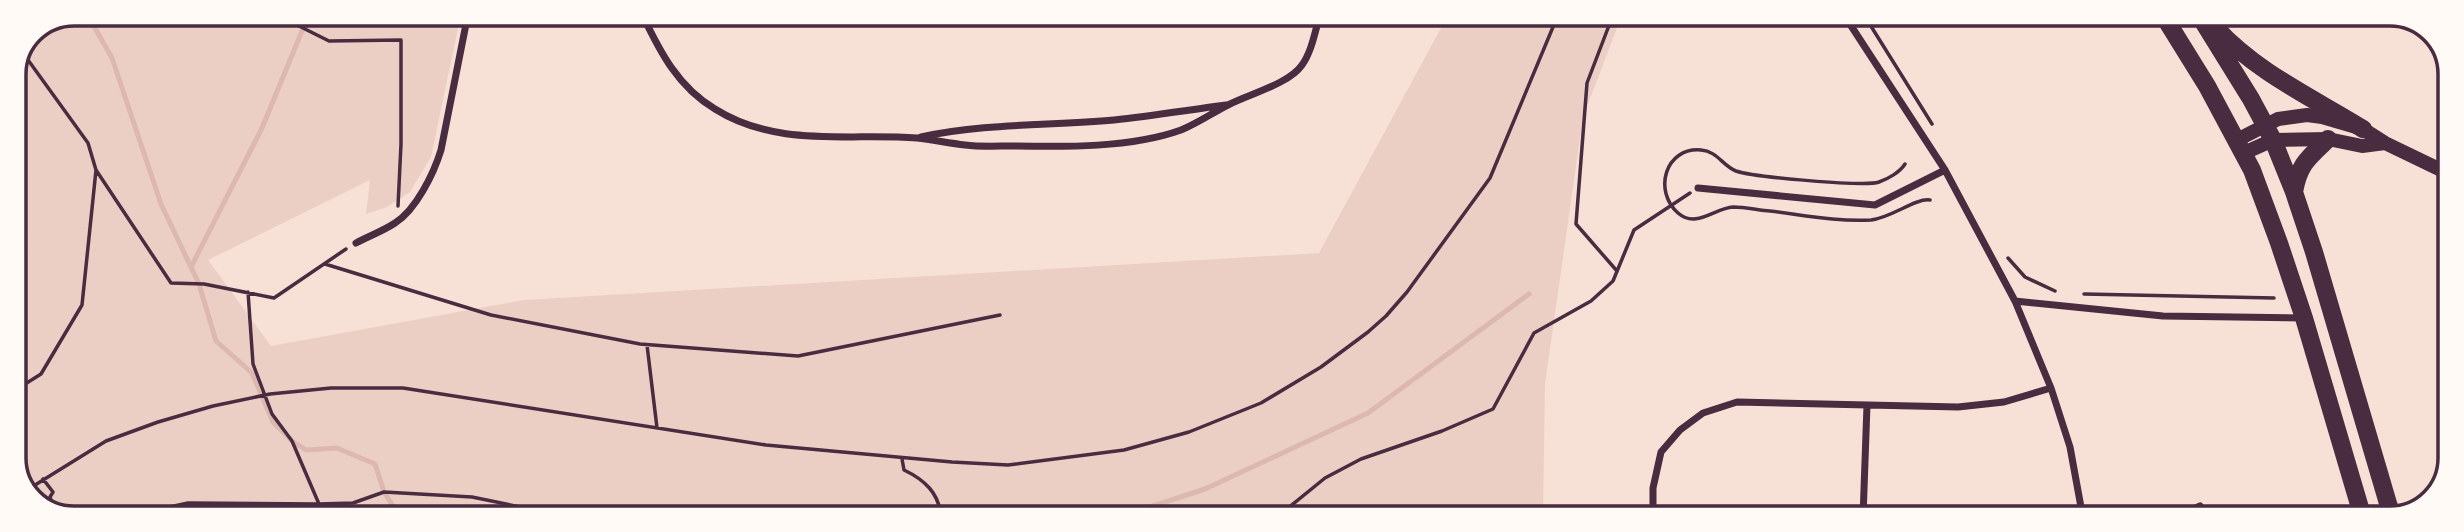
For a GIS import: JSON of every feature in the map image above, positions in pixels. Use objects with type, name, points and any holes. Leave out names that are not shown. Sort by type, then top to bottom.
[{"type":"highway","points":[[2170,26],[2241,147],[2279,243],[2359,506]]},
{"type":"highway","points":[[2208,26],[2269,133],[2294,192],[2389,506]]},
{"type":"highway","points":[[2213,26],[2264,70],[2363,129]]},
{"type":"highway","points":[[2294,192],[2298,172],[2305,161],[2328,139]]},
{"type":"main road","points":[[2241,147],[2269,133],[2278,119],[2322,117],[2363,129],[2385,143],[2438,169]]},
{"type":"main road","points":[[2269,133],[2328,139],[2362,146],[2385,143]]},
{"type":"street","points":[[356,243],[397,222],[411,208],[435,171],[466,26]]},
{"type":"street","points":[[648,26],[667,64],[690,92],[716,110],[745,124],[800,137],[917,138],[968,146],[1073,146],[1125,142],[1179,131],[1230,104],[1262,91],[1298,70],[1308,55],[1317,26]]},
{"type":"street","points":[[1851,26],[1945,170],[2015,300],[2070,447],[2080,506]]},
{"type":"street","points":[[917,138],[955,130],[1114,120],[1230,104]]},
{"type":"street","points":[[1698,188],[1875,205],[1945,170]]},
{"type":"street","points":[[2015,300],[2163,316],[2304,318]]},
{"type":"street","points":[[1653,506],[1653,488],[1661,452],[1680,429],[1703,413],[1737,402],[1958,407],[2004,402],[2050,388]]},
{"type":"street","points":[[1863,506],[1867,405]]},
{"type":"path","points":[[299,26],[329,41],[401,40],[401,144],[397,222]]},
{"type":"path","points":[[35,485],[106,441],[158,422],[213,406],[271,394],[331,388],[403,388],[766,445],[902,459],[1008,465],[1124,450],[1189,432],[1261,403],[1321,367],[1386,316],[1407,292],[1490,178],[1553,26]]},
{"type":"path","points":[[1610,26],[1587,83],[1576,224],[1617,271]]},
{"type":"path","points":[[1871,26],[1938,134]]},
{"type":"path","points":[[28,61],[88,144],[96,170],[171,283],[204,284],[274,298],[356,243]]},
{"type":"path","points":[[1905,164],[1879,183],[1850,184],[1735,171],[1710,151],[1698,149],[1676,156],[1665,175],[1665,193],[1679,214],[1691,219],[1699,219],[1732,207],[1834,219],[1868,220],[1886,218],[1918,201],[1930,201]]},
{"type":"path","points":[[26,383],[41,374],[82,305],[96,170]]},
{"type":"path","points":[[1291,506],[1325,478],[1361,459],[1441,431],[1493,409],[1534,333],[1591,301],[1613,281],[1634,230],[1698,188]]},
{"type":"path","points":[[2004,250],[2025,277],[2057,292]]},
{"type":"path","points":[[325,264],[491,316],[648,345],[798,356],[1000,315]]},
{"type":"path","points":[[248,292],[253,364],[272,414],[292,441],[319,504]]},
{"type":"path","points":[[2082,294],[2274,298]]},
{"type":"path","points":[[648,345],[657,428]]},
{"type":"path","points":[[902,459],[904,470],[923,479],[940,506]]},
{"type":"path","points":[[43,479],[53,492],[51,499]]},
{"type":"path","points":[[177,506],[188,503],[354,503],[384,492],[472,497],[516,506]]},
{"type":"shaded area","points":[[74,26],[458,26],[431,157],[410,192],[387,207],[366,214],[370,180],[208,260],[271,346],[524,300],[1319,253],[1442,26],[1618,26],[1583,117],[1545,384],[1543,506],[65,505],[50,499],[38,489],[30,476],[26,461],[27,65],[40,40],[56,30]]},
{"type":"waterway","points":[[94,26],[112,58],[161,204],[199,284],[216,341],[252,373],[273,422],[292,441],[306,450],[337,448],[375,464],[384,492],[393,506]]},
{"type":"waterway","points":[[191,267],[262,128],[304,26]]},
{"type":"waterway","points":[[1153,506],[1205,489],[1368,413],[1529,294]]}]
